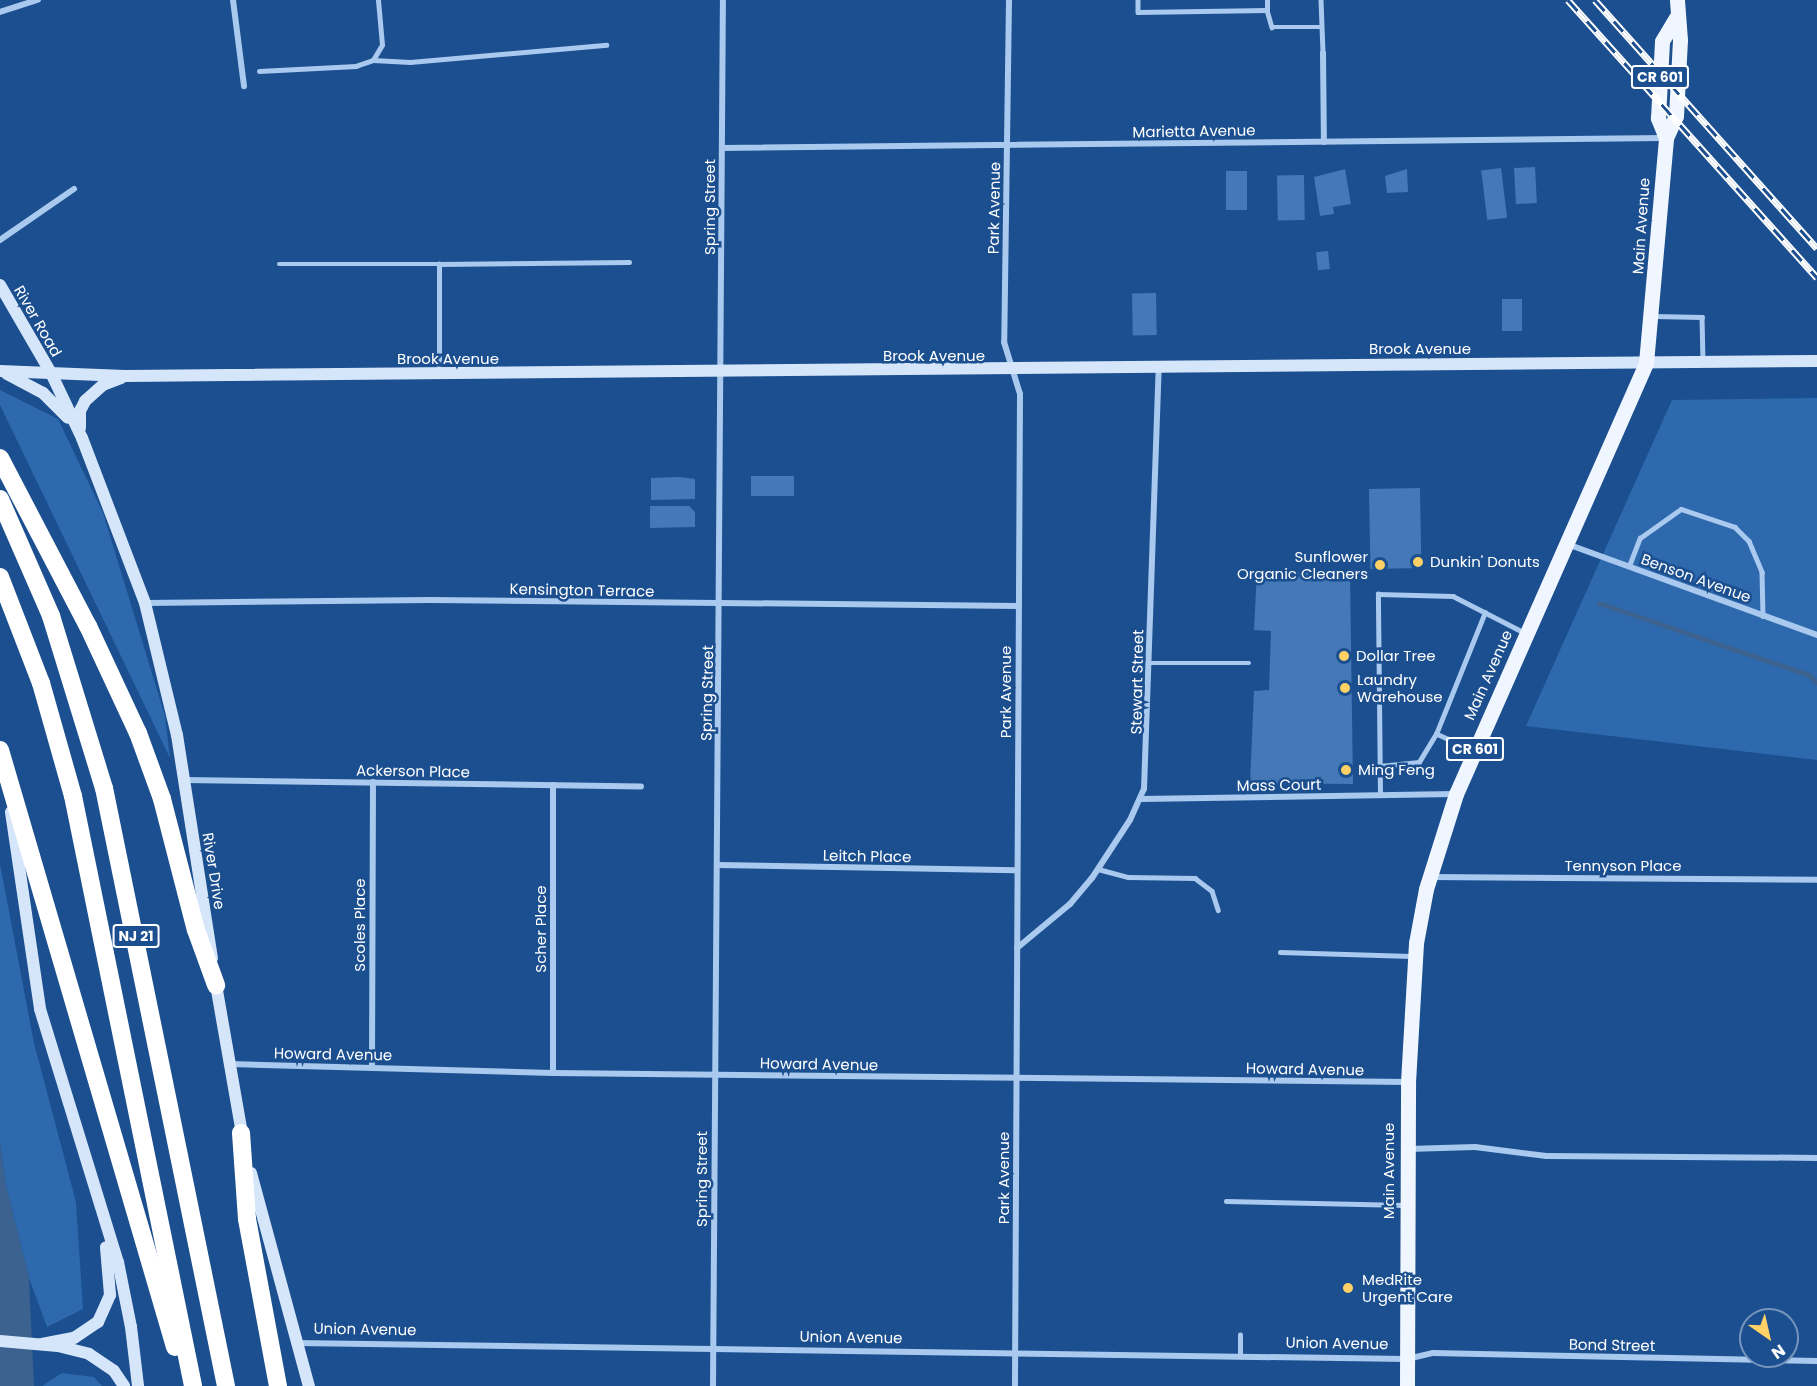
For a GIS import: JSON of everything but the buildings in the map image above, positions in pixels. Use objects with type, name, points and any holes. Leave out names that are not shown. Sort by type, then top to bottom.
[{"type":"highway","points":[[0,458],[93,635],[138,734],[169,822],[196,930],[216,985]]},
{"type":"highway","name":"NJ 21","points":[[0,499],[51,616],[98,765],[226,1386]]},
{"type":"highway","name":"NJ 21","points":[[0,577],[41,683],[73,796],[193,1386]]},
{"type":"highway","points":[[0,751],[187,1386]]},
{"type":"highway","points":[[242,1133],[247,1219],[278,1386]]},
{"type":"main road","name":"Main Avenue","points":[[1407,1386],[1408,1082],[1414,956],[1430,877],[1455,794],[1646,363],[1666,138],[1658,118],[1662,40],[1676,18],[1677,0]]},
{"type":"main road","name":"River Road","points":[[0,285],[51,373]]},
{"type":"main road","name":"Brook Avenue","points":[[0,372],[125,376],[1012,370],[1817,361]]},
{"type":"main road","points":[[0,372],[43,393],[82,438]]},
{"type":"main road","name":"River Drive","points":[[51,373],[82,438],[145,603],[169,693],[242,1133],[309,1386]]},
{"type":"main road","points":[[82,438],[79,423],[85,401],[103,385],[125,376]]},
{"type":"main road","points":[[0,751],[40,1010],[98,1196],[125,1296],[138,1386]]},
{"type":"main road","points":[[42,1344],[88,1331],[106,1310],[110,1279],[98,1196]]},
{"type":"main road","points":[[0,1341],[42,1344],[89,1354],[114,1371],[124,1386]]},
{"type":"street","points":[[0,10],[39,0]]},
{"type":"street","points":[[234,0],[244,86]]},
{"type":"street","name":"Spring Street","points":[[713,1386],[723,0]]},
{"type":"street","name":"Park Avenue","points":[[1009,0],[1004,342],[1020,394],[1014,1386]]},
{"type":"street","points":[[1323,53],[1324,142]]},
{"type":"street","name":"Marietta Avenue","points":[[722,148],[1666,138]]},
{"type":"street","points":[[0,240],[74,189]]},
{"type":"street","name":"Stewart Street","points":[[1017,948],[1070,904],[1098,869],[1140,799],[1147,772],[1160,368]]},
{"type":"street","name":"Benson Avenue","points":[[1567,544],[1817,635]]},
{"type":"street","name":"Kensington Terrace","points":[[145,603],[430,600],[1019,606]]},
{"type":"street","name":"Ackerson Place","points":[[184,780],[641,786]]},
{"type":"street","name":"Scoles Place","points":[[372,1067],[373,782]]},
{"type":"street","name":"Scher Place","points":[[553,785],[553,1072]]},
{"type":"street","name":"Mass Court","points":[[1140,799],[1455,794]]},
{"type":"street","name":"Leitch Place","points":[[717,865],[1017,870]]},
{"type":"street","name":"Tennyson Place","points":[[1430,877],[1817,880]]},
{"type":"street","name":"Howard Avenue","points":[[230,1064],[553,1072],[1408,1082]]},
{"type":"street","points":[[1407,1149],[1474,1147],[1546,1156],[1817,1158]]},
{"type":"street","name":"Union Avenue","points":[[296,1343],[1407,1359]]},
{"type":"street","name":"Bond Street","points":[[1407,1359],[1433,1353],[1817,1361]]},
{"type":"lane","points":[[373,60],[382,45],[378,0]]},
{"type":"lane","points":[[1138,0],[1138,12],[1267,10]]},
{"type":"lane","points":[[1267,0],[1267,10],[1272,27],[1322,27]]},
{"type":"lane","points":[[1321,0],[1323,53]]},
{"type":"lane","points":[[259,71],[356,66],[373,60],[410,62],[606,45]]},
{"type":"lane","points":[[279,264],[629,262]]},
{"type":"lane","points":[[439,264],[439,374]]},
{"type":"lane","points":[[1652,315],[1702,317],[1703,362]]},
{"type":"lane","points":[[1629,567],[1640,538],[1681,509],[1735,527],[1749,541],[1762,572],[1763,616]]},
{"type":"lane","points":[[1380,795],[1378,594],[1444,595],[1485,612],[1526,634]]},
{"type":"lane","points":[[1379,766],[1419,762],[1436,734],[1485,612]]},
{"type":"lane","points":[[1149,663],[1249,663]]},
{"type":"lane","points":[[1436,734],[1474,752]]},
{"type":"lane","points":[[1098,869],[1128,877],[1195,878],[1212,891],[1218,910]]},
{"type":"lane","points":[[1280,952],[1414,956]]},
{"type":"lane","points":[[1226,1200],[1407,1205]]},
{"type":"lane","points":[[1240,1335],[1240,1357]]},
{"type":"shaded area","points":[[0,390],[58,419],[103,513],[165,716],[170,758],[0,405]]},
{"type":"shaded area","points":[[1817,398],[1817,760],[1526,726],[1672,400]]},
{"type":"shaded area","points":[[0,864],[34,1043],[76,1202],[83,1309],[47,1327],[29,1278],[6,1186],[0,1144]]},
{"type":"shaded area","points":[[0,1144],[6,1186],[29,1278],[34,1386],[0,1386]]},
{"type":"shaded area","points":[[62,1373],[94,1377],[102,1386],[42,1386]]},
{"type":"waterway","points":[[1599,603],[1809,675],[1817,683]]},
{"type":"railway","points":[[1568,0],[1817,278]]},
{"type":"railway","points":[[1595,0],[1817,248]]},
{"type":"place","name":"Dunkin' Donuts","points":[[1418,562]]},
{"type":"place","name":"Sunflower Organic Cleaners","points":[[1380,565]]},
{"type":"place","name":"Dollar Tree","points":[[1344,656]]},
{"type":"place","name":"Laundry Warehouse","points":[[1345,688]]},
{"type":"place","name":"Ming Feng","points":[[1346,770]]},
{"type":"place","name":"MedRite Urgent Care","points":[[1348,1288]]}]
